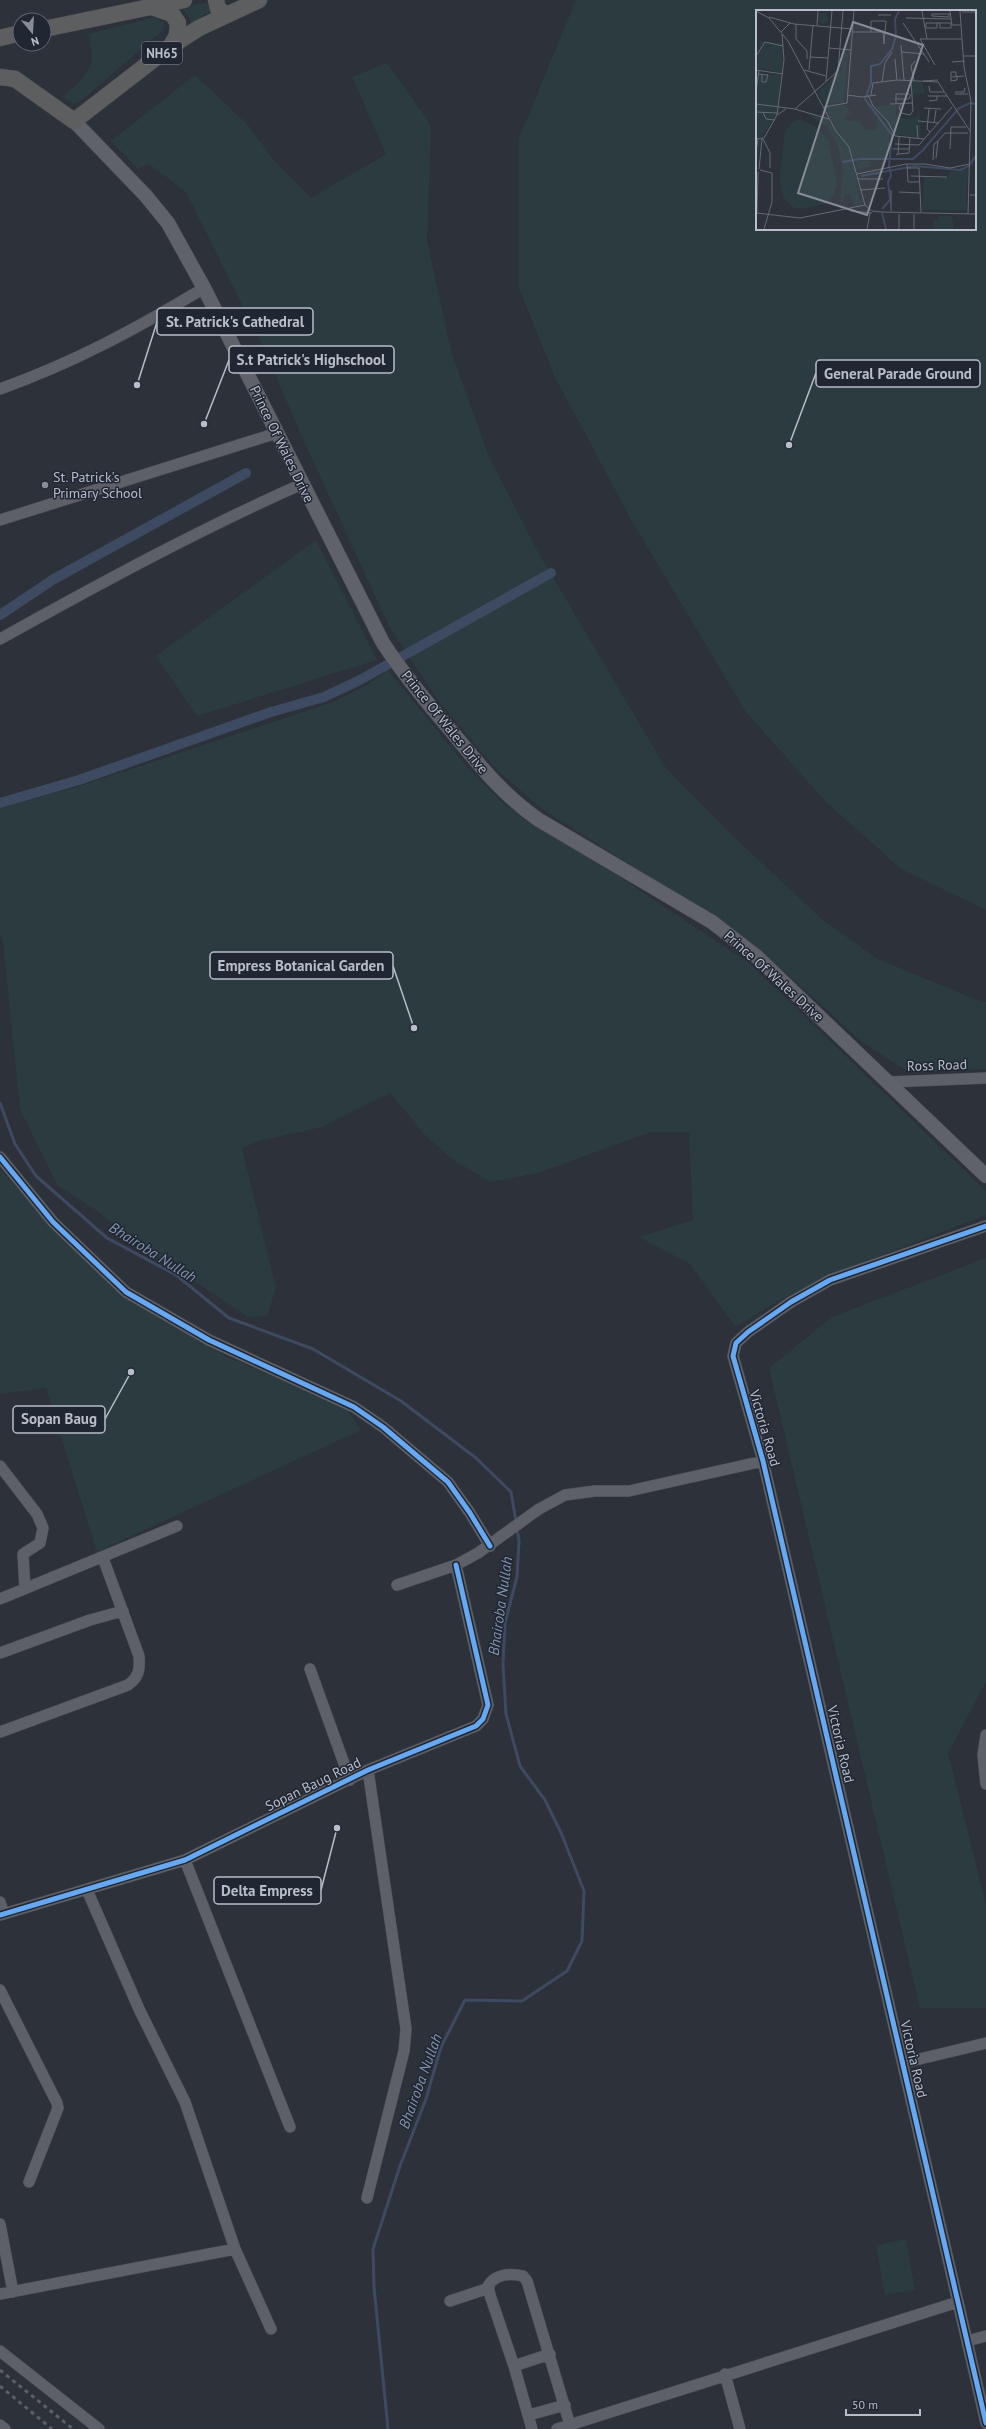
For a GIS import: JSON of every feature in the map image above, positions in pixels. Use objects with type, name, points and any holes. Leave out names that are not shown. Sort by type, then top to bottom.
[{"type":"highway","points":[[52,27],[184,0]]},
{"type":"highway","points":[[216,0],[218,9],[226,15]]},
{"type":"highway","name":"NH65","points":[[74,121],[171,46],[199,28],[259,0]]},
{"type":"highway","points":[[150,7],[166,11],[175,18],[178,29],[171,46]]},
{"type":"highway","points":[[0,38],[12,36]]},
{"type":"highway","points":[[8,78],[74,121]]},
{"type":"main road","name":"Prince Of Wales Drive","points":[[74,121],[146,196],[168,223],[204,288],[383,643],[404,675],[495,783],[514,803],[539,820],[712,922],[756,956],[890,1082],[986,1176]]},
{"type":"street","points":[[0,388],[49,371],[104,346],[204,288]]},
{"type":"street","points":[[0,520],[277,433]]},
{"type":"street","points":[[0,639],[149,556],[232,515],[302,484]]},
{"type":"street","name":"Ross Road","points":[[890,1082],[986,1078]]},
{"type":"street","points":[[0,1157],[53,1222],[126,1292],[209,1340],[354,1407],[383,1427],[448,1482],[470,1512],[490,1546]]},
{"type":"street","name":"Victoria Road","points":[[986,1226],[830,1280],[791,1302],[736,1343],[733,1356],[735,1368],[763,1461],[986,2423]]},
{"type":"street","points":[[397,1585],[456,1564],[490,1546],[539,1508],[554,1500],[582,1492],[629,1492],[763,1461]]},
{"type":"street","points":[[0,1466],[37,1514],[43,1528],[40,1544],[23,1554],[25,1589]]},
{"type":"street","points":[[0,1600],[177,1526]]},
{"type":"street","points":[[0,1732],[128,1685],[135,1679],[140,1670],[139,1656],[103,1558]]},
{"type":"street","name":"Sopan Baug Road","points":[[2,1914],[185,1860],[368,1770],[476,1726],[487,1712],[488,1705],[456,1564]]},
{"type":"street","points":[[0,1653],[90,1620],[123,1611]]},
{"type":"street","points":[[310,1669],[350,1780]]},
{"type":"street","points":[[986,1736],[983,1755],[986,1784]]},
{"type":"street","points":[[367,2198],[404,2051],[406,2029],[368,1770]]},
{"type":"street","points":[[185,1860],[290,2127]]},
{"type":"street","points":[[87,1890],[139,2009],[185,2102],[235,2249],[271,2329]]},
{"type":"street","points":[[0,1902],[2,1914]]},
{"type":"street","points":[[0,1990],[57,2103],[58,2108],[29,2182]]},
{"type":"street","points":[[902,2063],[986,2043]]},
{"type":"street","points":[[0,2224],[13,2292]]},
{"type":"street","points":[[0,2294],[235,2249]]},
{"type":"street","points":[[532,2429],[529,2415],[489,2288],[491,2281],[497,2277],[515,2274],[522,2276],[526,2281],[550,2354],[570,2425]]},
{"type":"street","points":[[450,2301],[489,2288]]},
{"type":"street","points":[[557,2429],[726,2374],[958,2302]]},
{"type":"street","points":[[967,2340],[986,2336]]},
{"type":"street","points":[[0,2351],[99,2429]]},
{"type":"street","points":[[514,2366],[550,2354]]},
{"type":"street","points":[[726,2374],[740,2429]]},
{"type":"street","points":[[529,2415],[565,2405]]},
{"type":"street","points":[[0,2425],[5,2429]]},
{"type":"shaded area","points":[[576,0],[986,0],[986,910],[901,869],[825,801],[746,712],[629,516],[554,375],[519,288],[519,138]]},
{"type":"shaded area","points":[[208,2],[211,11],[190,24],[189,17],[182,8]]},
{"type":"shaded area","points":[[155,17],[164,22],[163,30],[81,101],[72,103],[63,97],[85,76],[89,70],[92,56],[88,34]]},
{"type":"shaded area","points":[[387,63],[431,125],[427,241],[451,351],[489,457],[538,552],[665,767],[732,835],[823,920],[876,958],[972,998],[986,1002],[986,1069],[908,1072],[862,1042],[779,967],[724,924],[542,809],[496,769],[440,703],[390,628],[298,428],[267,355],[186,192],[149,164],[138,169],[111,141],[195,75],[247,124],[273,159],[311,198],[386,154],[352,77]]},
{"type":"shaded area","points":[[316,540],[377,660],[197,716],[156,656]]},
{"type":"shaded area","points":[[388,670],[469,769],[505,805],[611,871],[749,963],[986,1191],[986,1215],[828,1276],[773,1304],[736,1327],[690,1264],[639,1237],[693,1220],[689,1132],[651,1132],[538,1173],[490,1182],[452,1159],[423,1133],[390,1093],[322,1127],[255,1142],[242,1149],[276,1288],[267,1316],[248,1317],[150,1252],[94,1209],[57,1185],[20,1109],[3,943],[0,934],[0,808],[80,786],[333,702],[365,686]]},
{"type":"shaded area","points":[[0,1169],[58,1230],[130,1295],[189,1330],[225,1356],[346,1408],[361,1430],[97,1552],[46,1388],[0,1394]]},
{"type":"shaded area","points":[[986,1258],[986,1682],[948,1753],[986,1905],[986,2008],[920,2008],[769,1368],[832,1317]]},
{"type":"shaded area","points":[[906,2239],[915,2290],[885,2295],[876,2245]]},
{"type":"waterway","points":[[0,615],[54,579],[246,473]]},
{"type":"waterway","points":[[0,803],[79,780],[271,712],[324,697],[360,680],[551,573]]},
{"type":"waterway","name":"Bhairoba Nullah","points":[[0,1103],[15,1144],[36,1176],[107,1238],[176,1275],[229,1318],[313,1349],[401,1401],[476,1458],[511,1492],[516,1522]]},
{"type":"waterway","name":"Bhairoba Nullah","points":[[388,2429],[374,2287],[373,2249],[400,2166],[426,2099],[441,2047],[465,2000],[522,2001],[567,1971],[582,1941],[584,1891],[562,1835],[545,1800],[520,1766],[506,1714],[503,1664],[505,1623],[517,1577],[519,1541],[517,1528]]},
{"type":"railway","points":[[0,2370],[73,2429]]},
{"type":"railway","points":[[0,2386],[52,2429]]},
{"type":"cycle path","points":[[0,1157],[53,1222],[126,1292],[209,1340],[354,1407],[383,1427],[448,1482],[470,1513],[490,1546]]},
{"type":"cycle path","points":[[986,1226],[830,1280],[791,1302],[748,1332],[736,1343],[733,1356],[763,1461],[986,2423]]},
{"type":"cycle path","points":[[0,1915],[185,1860],[368,1770],[476,1726],[483,1719],[488,1705],[456,1565]]},
{"type":"place","name":"St. Patrick's Cathedral","points":[[137,385]]},
{"type":"place","name":"S.t Patrick's Highschool","points":[[204,424]]},
{"type":"place","name":"General Parade Ground","points":[[789,445]]},
{"type":"place","name":"St. Patrick's Primary School","points":[[45,485]]},
{"type":"place","name":"Empress Botanical Garden","points":[[414,1028]]},
{"type":"place","name":"Sopan Baug","points":[[131,1372]]},
{"type":"place","name":"Delta Empress","points":[[337,1828]]}]
